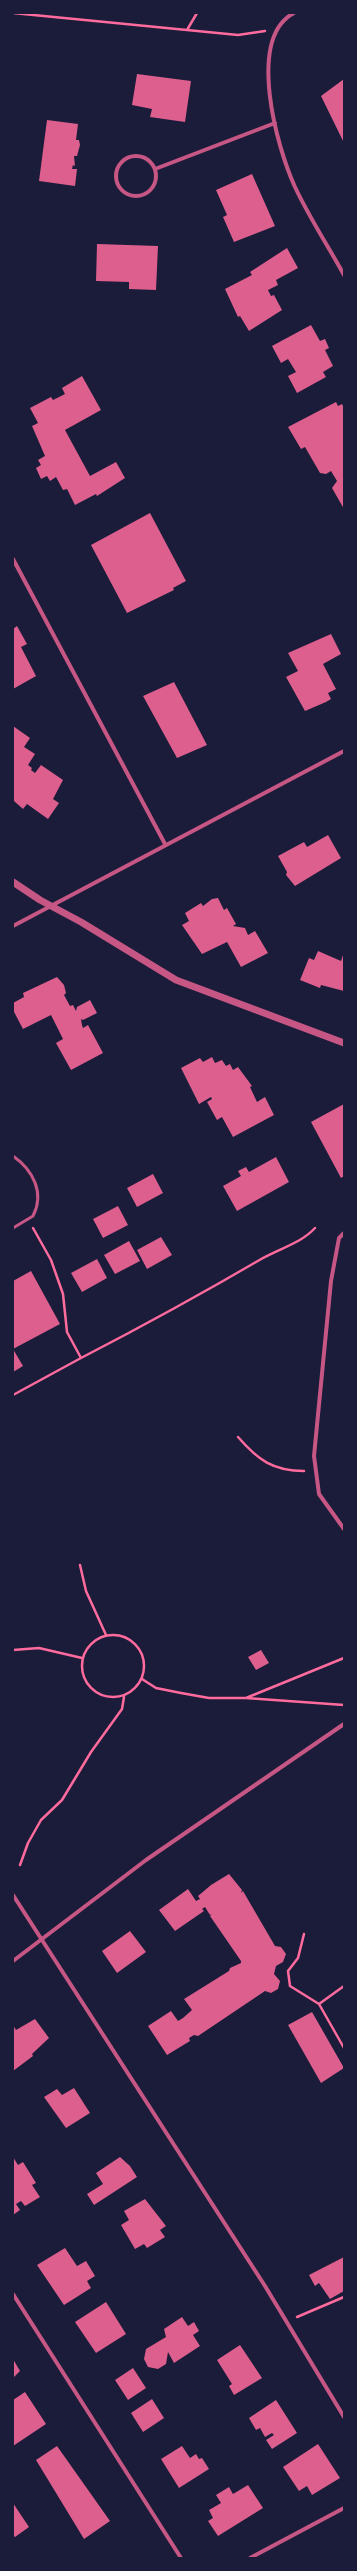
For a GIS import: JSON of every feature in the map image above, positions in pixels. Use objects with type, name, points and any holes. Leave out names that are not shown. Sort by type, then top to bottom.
[{"type":"street","points":[[294,13],[285,18],[277,29],[267,60],[275,124],[283,154],[295,187],[344,275]]},
{"type":"street","points":[[154,169],[275,124]]},
{"type":"street","points":[[132,156],[146,158],[154,169],[156,175],[153,187],[143,195],[130,195],[125,192],[117,182],[117,169],[121,163],[132,156]]},
{"type":"street","points":[[13,559],[165,844]]},
{"type":"street","points":[[13,926],[165,844],[344,751]]},
{"type":"street","points":[[13,882],[176,980],[344,1043]]},
{"type":"street","points":[[344,1232],[339,1238],[332,1281],[314,1456],[319,1494],[344,1529]]},
{"type":"street","points":[[13,1961],[146,1860],[344,1724]]},
{"type":"street","points":[[13,1895],[265,2286],[344,2417]]},
{"type":"street","points":[[13,2294],[181,2558]]},
{"type":"street","points":[[250,2558],[344,2508]]},
{"type":"lane","points":[[13,1156],[31,1173],[38,1193],[37,1209],[28,1221],[13,1228]]},
{"type":"path","points":[[13,13],[238,35],[277,29]]},
{"type":"path","points":[[187,30],[196,13]]},
{"type":"path","points":[[28,1221],[51,1260],[63,1294],[67,1332],[81,1358]]},
{"type":"path","points":[[13,1395],[189,1301],[279,1249],[306,1238],[315,1228]]},
{"type":"path","points":[[238,1437],[256,1457],[288,1471],[315,1470]]},
{"type":"path","points":[[80,1565],[86,1591],[106,1635]]},
{"type":"path","points":[[106,1635],[124,1636],[138,1646],[144,1662],[142,1679],[135,1690],[124,1696],[111,1698],[93,1692],[83,1677],[82,1658],[91,1643],[106,1635]]},
{"type":"path","points":[[13,1650],[40,1648],[82,1658]]},
{"type":"path","points":[[246,1698],[344,1658]]},
{"type":"path","points":[[142,1679],[156,1688],[209,1698],[246,1698],[344,1705]]},
{"type":"path","points":[[20,1864],[28,1843],[41,1820],[62,1800],[91,1752],[122,1709],[124,1696]]},
{"type":"path","points":[[304,1934],[298,1958],[288,1971],[290,1986],[319,2004],[344,2048]]},
{"type":"path","points":[[319,2004],[344,1986]]},
{"type":"path","points":[[296,2317],[344,2297]]},
{"type":"building","points":[[137,74],[191,81],[185,122],[150,117],[152,109],[132,105]]},
{"type":"building","points":[[344,79],[344,143],[321,96]]},
{"type":"building","points":[[47,120],[78,124],[76,140],[79,140],[80,145],[77,156],[74,156],[75,166],[73,165],[72,169],[77,169],[75,186],[39,181]]},
{"type":"building","points":[[252,174],[275,226],[234,242],[223,217],[227,215],[216,190]]},
{"type":"building","points":[[97,244],[158,246],[156,290],[129,289],[129,282],[96,281]]},
{"type":"building","points":[[287,248],[298,268],[276,280],[278,285],[268,290],[271,296],[274,295],[282,310],[249,331],[240,316],[238,317],[225,289],[252,275],[250,272]]},
{"type":"building","points":[[311,325],[320,341],[325,339],[329,348],[325,350],[333,366],[323,372],[326,377],[297,393],[288,376],[296,372],[288,359],[281,363],[272,346]]},
{"type":"building","points":[[82,376],[101,410],[65,430],[90,476],[116,462],[125,478],[97,496],[96,494],[75,505],[67,489],[63,490],[56,477],[50,481],[47,476],[41,479],[36,468],[41,465],[38,460],[45,456],[32,426],[38,423],[30,408],[51,397],[53,400],[65,394],[62,388]]},
{"type":"building","points":[[336,402],[338,406],[342,404],[344,408],[344,509],[332,488],[337,481],[331,471],[326,474],[320,473],[305,447],[301,449],[288,427]]},
{"type":"building","points":[[150,513],[186,581],[173,588],[174,590],[127,613],[91,545]]},
{"type":"building","points":[[17,626],[27,644],[21,647],[36,676],[13,689],[13,629]]},
{"type":"building","points":[[331,634],[341,654],[323,664],[336,689],[328,693],[331,699],[305,711],[286,677],[298,671],[288,653]]},
{"type":"building","points":[[174,682],[207,745],[177,758],[143,696]]},
{"type":"building","points":[[13,726],[30,738],[24,747],[35,754],[28,765],[32,768],[31,770],[35,773],[41,765],[63,780],[53,799],[59,803],[48,819],[27,804],[23,809],[14,801]]},
{"type":"building","points":[[328,835],[341,858],[295,886],[286,875],[287,872],[278,856],[304,842],[307,847]]},
{"type":"building","points":[[218,898],[224,910],[227,908],[236,924],[233,926],[245,928],[248,935],[255,931],[268,953],[241,967],[227,942],[202,954],[182,925],[189,921],[185,913],[201,903],[203,906],[212,899]]},
{"type":"building","points":[[318,951],[341,961],[344,952],[344,991],[321,985],[320,988],[300,980],[309,958],[314,960]]},
{"type":"building","points":[[57,977],[64,985],[66,993],[64,995],[70,1006],[73,1005],[76,1011],[77,1007],[90,1000],[97,1013],[83,1020],[81,1019],[83,1028],[88,1025],[103,1053],[71,1070],[56,1043],[63,1039],[51,1015],[23,1029],[13,1010],[13,1003],[24,997],[23,993]]},
{"type":"building","points":[[212,1057],[215,1063],[222,1060],[226,1066],[230,1064],[233,1070],[238,1067],[252,1086],[250,1087],[257,1102],[265,1097],[274,1115],[233,1137],[222,1117],[217,1120],[207,1102],[212,1099],[211,1097],[199,1104],[181,1068],[200,1058],[203,1062]]},
{"type":"building","points":[[344,1104],[344,1176],[341,1178],[311,1122]]},
{"type":"building","points":[[276,1157],[289,1182],[237,1211],[223,1186],[241,1176],[238,1171],[246,1167],[249,1172]]},
{"type":"building","points":[[153,1174],[163,1193],[137,1207],[127,1188]]},
{"type":"building","points":[[118,1206],[128,1225],[103,1238],[93,1219]]},
{"type":"building","points":[[161,1237],[172,1255],[147,1269],[137,1250]]},
{"type":"building","points":[[129,1241],[140,1261],[115,1274],[104,1255]]},
{"type":"building","points":[[97,1259],[107,1278],[82,1292],[71,1273]]},
{"type":"building","points":[[31,1271],[60,1324],[13,1349],[13,1281]]},
{"type":"building","points":[[13,1349],[23,1366],[13,1372]]},
{"type":"building","points":[[261,1650],[269,1663],[256,1670],[248,1657]]},
{"type":"building","points":[[229,1874],[242,1890],[241,1893],[243,1891],[275,1946],[281,1947],[286,1954],[283,1962],[276,1966],[274,1974],[280,1981],[278,1989],[271,1993],[265,1991],[198,2036],[194,2035],[189,2038],[190,2041],[167,2055],[148,2026],[171,2011],[178,2021],[183,2018],[192,2010],[184,1999],[229,1971],[230,1968],[241,1963],[241,1961],[210,1916],[212,1914],[210,1915],[205,1907],[202,1909],[204,1911],[175,1931],[159,1910],[188,1889],[196,1901],[200,1899],[198,1896],[211,1885]]},
{"type":"building","points":[[130,1931],[146,1952],[117,1973],[102,1951]]},
{"type":"building","points":[[312,2012],[344,2068],[321,2083],[288,2025]]},
{"type":"building","points":[[35,2019],[49,2038],[32,2054],[33,2056],[13,2071],[13,2025],[16,2030]]},
{"type":"building","points":[[74,2088],[90,2113],[66,2128],[44,2097],[57,2089],[62,2095]]},
{"type":"building","points":[[13,2157],[18,2165],[23,2162],[36,2183],[32,2185],[40,2197],[25,2206],[21,2201],[16,2204],[20,2210],[13,2215]]},
{"type":"building","points":[[120,2157],[130,2166],[137,2177],[94,2205],[87,2194],[103,2184],[96,2173]]},
{"type":"building","points":[[145,2199],[166,2226],[160,2230],[165,2237],[147,2248],[144,2244],[135,2249],[121,2225],[129,2220],[124,2211]]},
{"type":"building","points":[[65,2248],[77,2266],[86,2261],[95,2276],[87,2281],[91,2288],[64,2305],[37,2265]]},
{"type":"building","points":[[344,2257],[344,2291],[330,2299],[319,2283],[315,2286],[309,2275]]},
{"type":"building","points":[[106,2302],[126,2334],[96,2353],[75,2322]]},
{"type":"building","points":[[182,2317],[188,2326],[194,2322],[199,2331],[193,2335],[200,2346],[174,2363],[168,2352],[166,2364],[158,2369],[148,2367],[144,2359],[146,2349],[166,2337],[164,2329]]},
{"type":"building","points":[[240,2345],[262,2378],[234,2395],[229,2386],[232,2384],[217,2360]]},
{"type":"building","points":[[13,2359],[20,2371],[14,2377],[13,2376]]},
{"type":"building","points":[[133,2368],[146,2388],[128,2400],[115,2380]]},
{"type":"building","points":[[25,2392],[46,2424],[13,2446],[13,2400]]},
{"type":"building","points":[[152,2399],[164,2418],[143,2432],[131,2413]]},
{"type":"building","points":[[276,2400],[297,2433],[272,2449],[266,2440],[274,2435],[272,2433],[265,2437],[260,2428],[256,2430],[249,2418]]},
{"type":"building","points":[[318,2444],[340,2478],[312,2495],[307,2486],[299,2491],[283,2467]]},
{"type":"building","points":[[57,2446],[110,2521],[84,2539],[36,2460]]},
{"type":"building","points":[[182,2446],[190,2458],[196,2454],[199,2459],[202,2458],[209,2469],[179,2488],[161,2459]]},
{"type":"building","points":[[248,2485],[263,2508],[218,2536],[208,2521],[213,2518],[209,2510],[221,2503],[216,2495],[229,2487],[233,2494]]},
{"type":"building","points":[[13,2503],[29,2527],[15,2537],[13,2535]]}]
